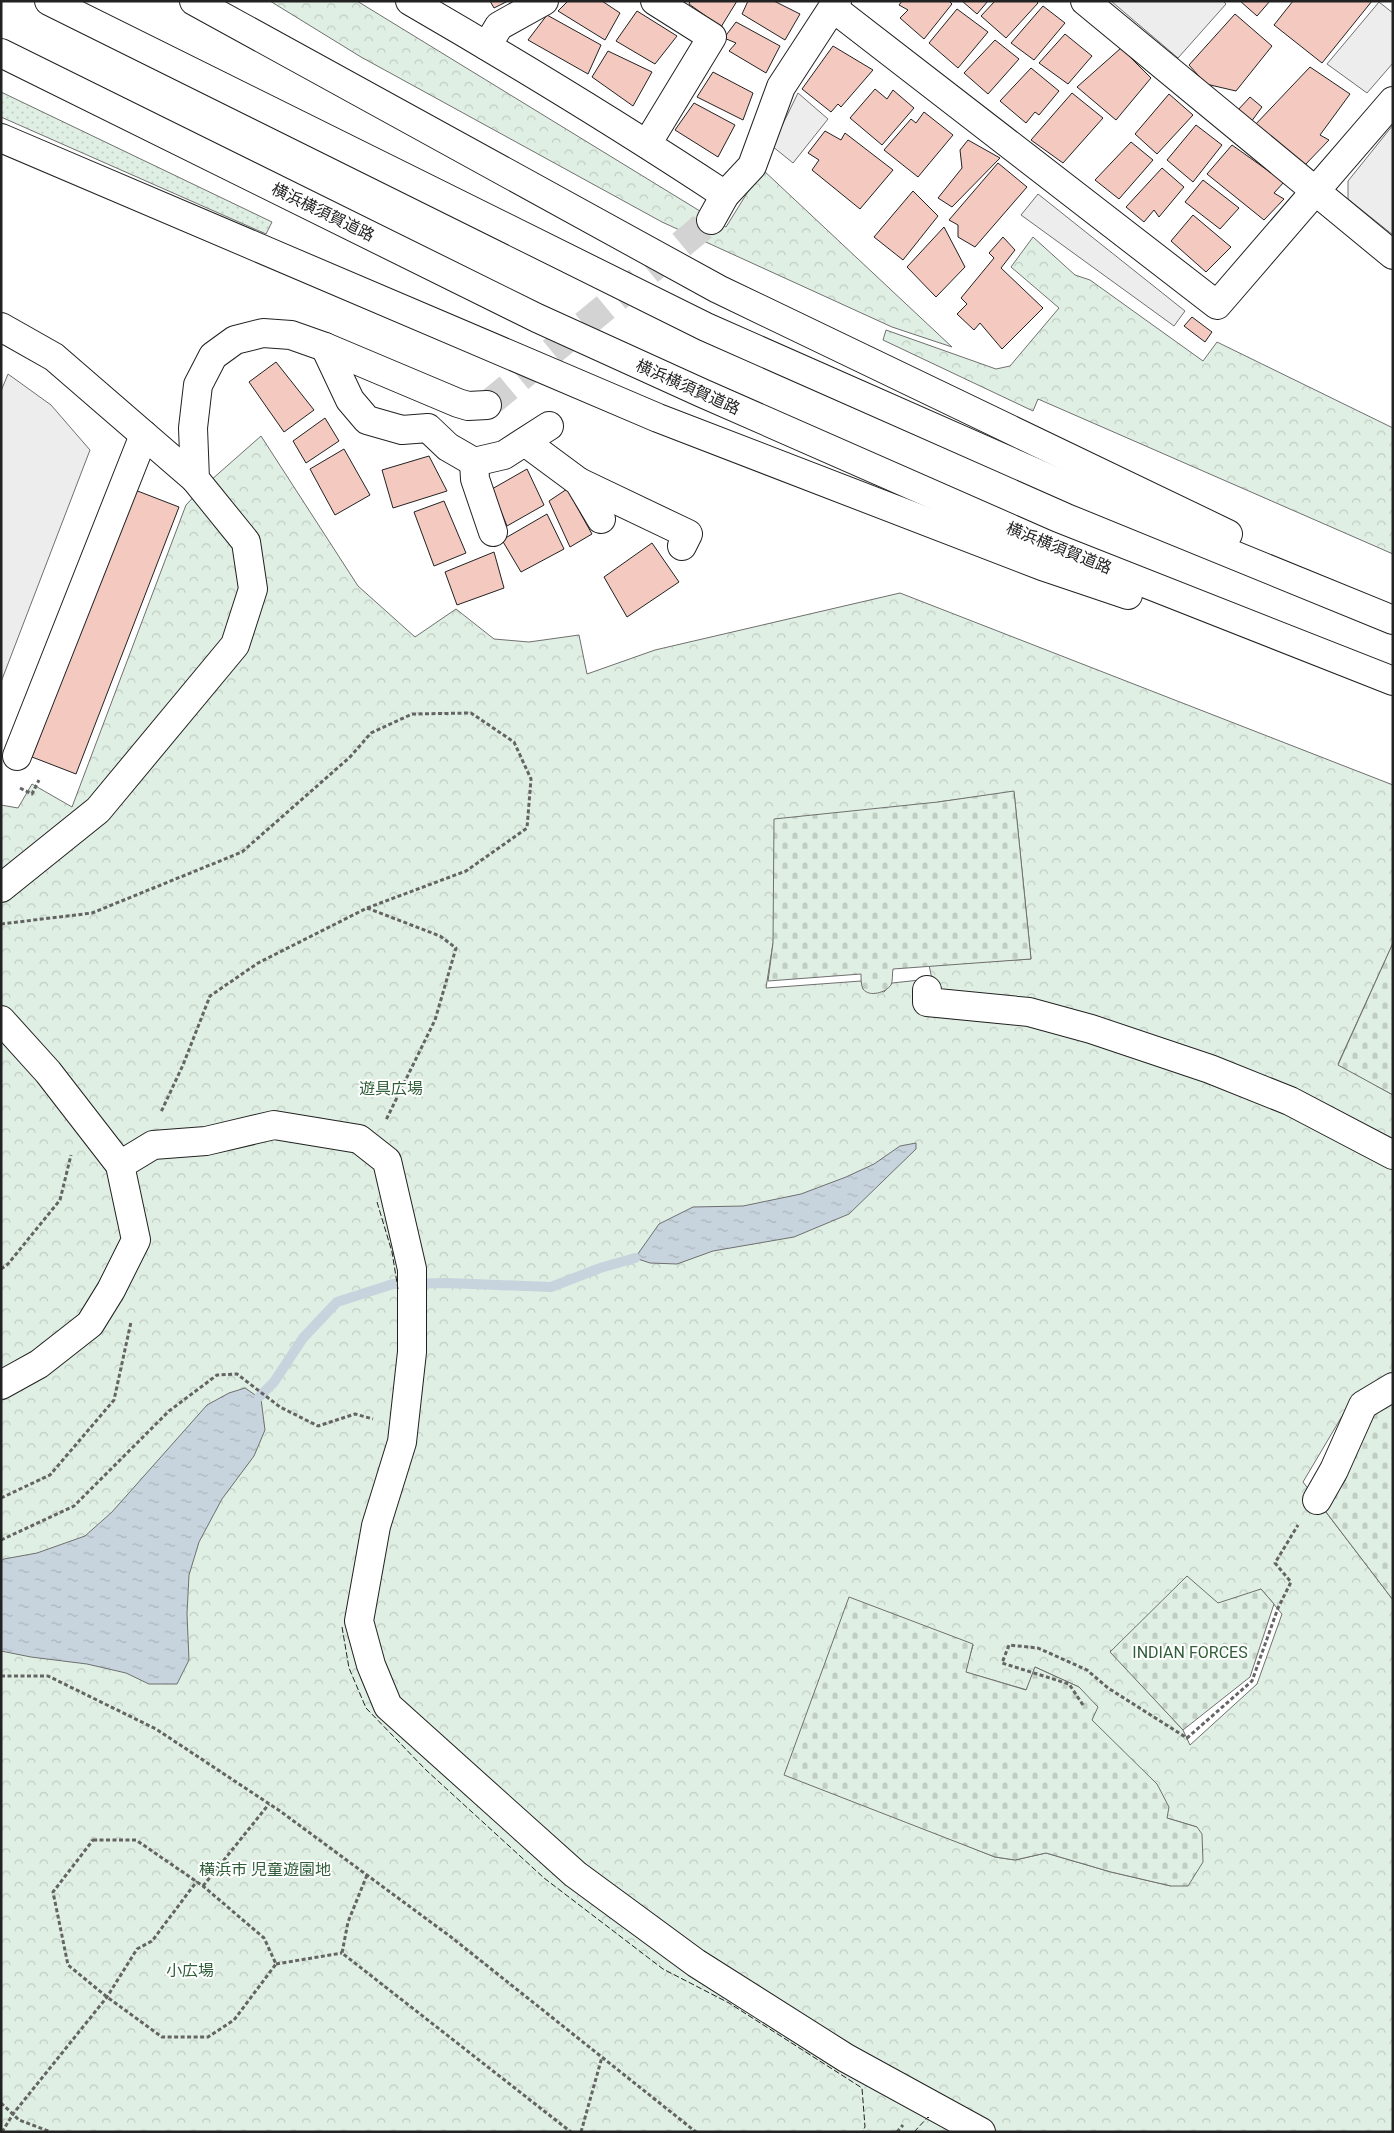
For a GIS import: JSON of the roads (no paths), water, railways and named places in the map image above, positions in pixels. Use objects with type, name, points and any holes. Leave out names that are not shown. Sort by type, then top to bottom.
[{"type":"main road","points":[[49,1],[706,327],[1077,491],[1393,620]]},
{"type":"main road","points":[[194,1],[718,290],[1393,613]]},
{"type":"main road","points":[[410,1],[647,144],[725,195]]},
{"type":"main road","points":[[487,46],[498,26],[544,1]]},
{"type":"main road","points":[[647,144],[712,37],[655,1]]},
{"type":"main road","points":[[1085,1],[1393,254]]},
{"type":"main road","points":[[711,220],[725,195],[752,166],[781,87],[835,4],[1217,305],[1393,101]]},
{"type":"main road","name":"横浜横須賀道路","points":[[1,53],[537,318],[702,393],[1048,545],[1393,683]]},
{"type":"main road","points":[[1,138],[658,418],[1042,566],[1393,683]]},
{"type":"main road","points":[[1,327],[54,357],[195,479],[246,542],[253,589],[235,645],[98,810],[1,888]]},
{"type":"main road","points":[[195,479],[193,428],[198,385],[213,356],[234,340],[262,333],[291,335],[325,347],[458,403],[468,406],[487,405]]},
{"type":"main road","points":[[325,347],[350,400],[367,420],[402,430],[428,428],[448,447],[474,462],[504,456],[549,426]]},
{"type":"main road","points":[[525,442],[579,482],[688,534],[682,546]]},
{"type":"main road","points":[[17,756],[152,443]]},
{"type":"main road","points":[[474,462],[475,479],[493,532]]},
{"type":"main road","points":[[579,482],[601,519]]},
{"type":"main road","points":[[928,990],[927,1002],[1029,1012],[1092,1029],[1210,1069],[1290,1101],[1393,1155]]},
{"type":"main road","points":[[1,1020],[48,1072],[120,1165],[136,1240],[111,1290],[90,1324],[39,1364],[1,1385]]},
{"type":"main road","points":[[120,1165],[154,1145],[206,1141],[274,1124],[360,1140],[387,1161],[412,1269],[412,1352],[402,1442],[376,1526],[359,1621],[371,1664],[388,1706],[575,1874],[696,1963],[846,2058],[982,2132]]},
{"type":"main road","points":[[1317,1500],[1334,1470],[1363,1405],[1393,1387]]},
{"type":"water","points":[[916,1143],[916,1149],[849,1214],[794,1237],[713,1251],[677,1264],[650,1263],[635,1258],[659,1224],[693,1207],[743,1206],[801,1194],[874,1164],[900,1146]]},
{"type":"water","points":[[245,1388],[261,1399],[265,1430],[254,1456],[222,1499],[199,1542],[189,1575],[187,1614],[189,1660],[177,1684],[149,1684],[126,1673],[87,1664],[1,1651],[1,1561],[37,1553],[85,1536],[112,1512],[207,1405],[229,1393]]},
{"type":"waterway","points":[[259,1397],[274,1382],[303,1338],[337,1302],[393,1284],[448,1283],[551,1287],[600,1268],[635,1258]]},
{"type":"tunnel","points":[[487,405],[711,220]]},
{"type":"park label","name":"遊具広場","points":[[391,1088]]},
{"type":"park label","name":"INDIAN FORCES","points":[[1190,1652]]},
{"type":"park label","name":"横浜市 児童遊園地","points":[[265,1869]]},
{"type":"park label","name":"小広場","points":[[190,1970]]}]
